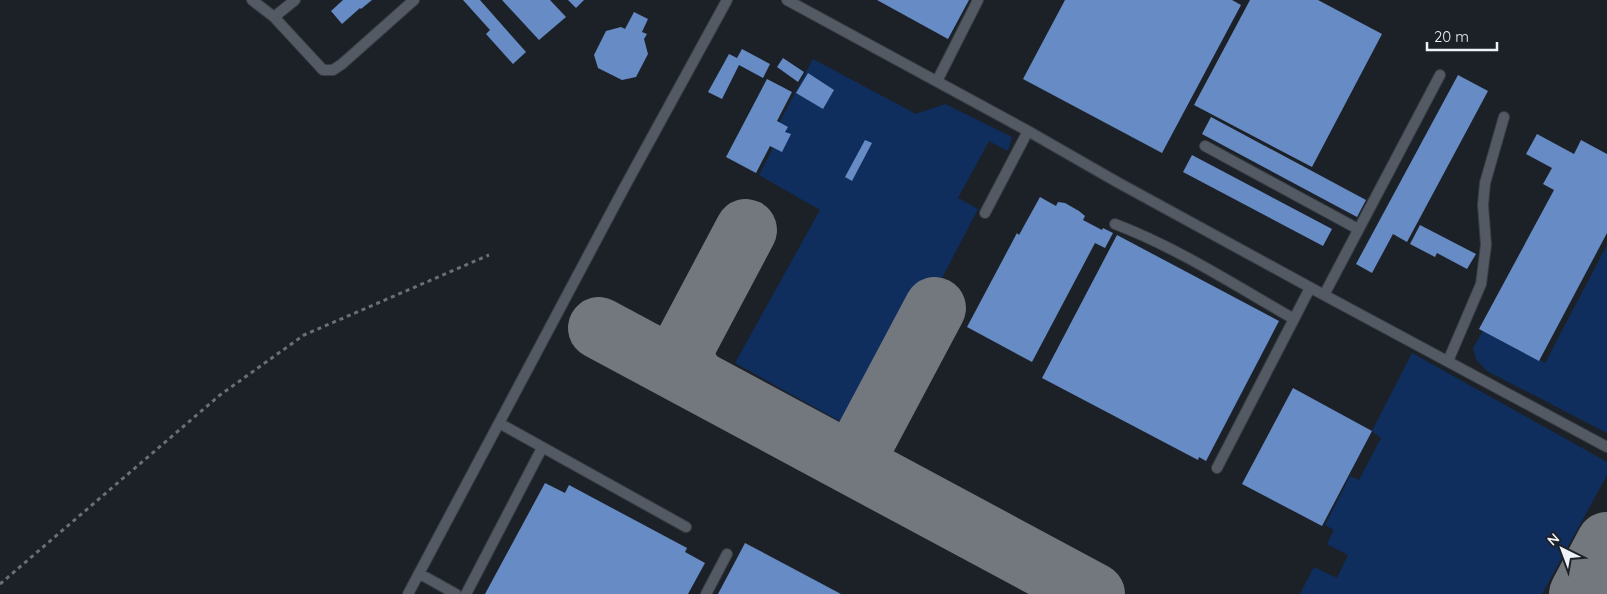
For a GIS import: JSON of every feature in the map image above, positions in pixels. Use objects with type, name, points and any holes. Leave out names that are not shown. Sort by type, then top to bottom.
[{"type":"lane","points":[[252,0],[274,17],[323,70],[328,71],[342,64],[414,0]]},
{"type":"lane","points":[[274,17],[295,0]]},
{"type":"lane","points":[[408,594],[726,0]]},
{"type":"lane","points":[[787,0],[1028,130],[1117,182],[1310,288],[1607,447]]},
{"type":"lane","points":[[937,81],[978,0]]},
{"type":"lane","points":[[1324,295],[1440,75]]},
{"type":"lane","points":[[1448,361],[1481,284],[1486,245],[1483,205],[1485,183],[1504,117]]},
{"type":"lane","points":[[985,213],[1028,130]]},
{"type":"lane","points":[[1205,146],[1358,229]]},
{"type":"lane","points":[[1115,224],[1213,271],[1294,319]]},
{"type":"lane","points":[[1217,468],[1310,288]]},
{"type":"lane","points":[[499,423],[686,527]]},
{"type":"lane","points":[[466,594],[542,448]]},
{"type":"lane","points":[[706,594],[727,554]]},
{"type":"lane","points":[[420,574],[456,594]]},
{"type":"path","points":[[0,584],[220,395],[304,335],[489,255]]},
{"type":"shaded area","points":[[813,59],[916,114],[945,104],[1012,137],[1008,151],[989,141],[958,198],[978,209],[861,433],[735,363],[820,210],[759,175],[773,148],[768,144]]},
{"type":"shaded area","points":[[1607,245],[1607,433],[1487,371],[1476,359],[1473,348],[1483,331],[1545,363]]},
{"type":"shaded area","points":[[1412,353],[1607,462],[1607,475],[1542,594],[1300,594],[1314,567],[1337,578],[1348,555],[1327,544],[1334,530],[1325,525],[1350,476],[1359,480],[1381,438],[1372,431]]},
{"type":"building","points":[[343,0],[372,0],[342,24],[331,11]]},
{"type":"building","points":[[463,0],[480,0],[526,52],[513,64],[486,34],[490,30]]},
{"type":"building","points":[[502,0],[550,0],[566,17],[539,40]]},
{"type":"building","points":[[568,0],[584,0],[576,8]]},
{"type":"building","points":[[877,0],[969,0],[948,39]]},
{"type":"building","points":[[1065,0],[1232,0],[1241,5],[1162,153],[1023,79]]},
{"type":"building","points":[[1250,0],[1318,0],[1382,34],[1312,167],[1194,105]]},
{"type":"building","points":[[634,12],[648,19],[642,32],[647,34],[644,39],[648,54],[636,77],[622,80],[598,68],[594,55],[606,31],[621,27],[625,29]]},
{"type":"building","points":[[742,49],[770,64],[763,78],[739,65],[722,99],[708,92],[729,54],[737,58]]},
{"type":"building","points":[[783,58],[804,72],[798,82],[777,67]]},
{"type":"building","points":[[808,73],[834,90],[823,109],[796,93]]},
{"type":"building","points":[[1458,75],[1488,91],[1407,242],[1393,234],[1372,273],[1356,264]]},
{"type":"building","points":[[767,79],[792,92],[777,121],[788,127],[785,132],[791,134],[782,152],[770,146],[756,173],[726,157]]},
{"type":"building","points":[[1211,117],[1366,200],[1357,217],[1202,134]]},
{"type":"building","points":[[1537,134],[1574,154],[1581,140],[1607,154],[1607,233],[1539,361],[1479,329],[1554,190],[1543,184],[1552,168],[1526,154]]},
{"type":"building","points":[[865,140],[872,143],[852,181],[845,177]]},
{"type":"building","points":[[1192,155],[1332,229],[1323,246],[1183,172]]},
{"type":"building","points":[[1040,197],[1056,206],[1058,202],[1065,203],[1085,216],[1083,220],[1102,230],[1103,228],[1113,233],[1105,248],[1095,243],[1032,362],[967,327],[1017,233],[1019,235]]},
{"type":"building","points":[[1420,225],[1476,254],[1467,269],[1437,253],[1435,257],[1410,244]]},
{"type":"building","points":[[1117,235],[1279,321],[1206,461],[1199,457],[1198,460],[1042,378]]},
{"type":"building","points":[[1293,388],[1372,431],[1322,526],[1242,484]]},
{"type":"building","points":[[545,483],[565,493],[569,485],[687,548],[685,552],[705,563],[688,594],[485,594]]},
{"type":"building","points":[[745,543],[841,594],[718,594]]},
{"type":"taxiway","points":[[698,381],[691,373],[687,364],[685,345],[746,230]]},
{"type":"taxiway","points":[[852,464],[935,308]]},
{"type":"taxiway","points":[[599,328],[1094,594]]},
{"type":"taxiway","points":[[1580,594],[1607,543]]}]
